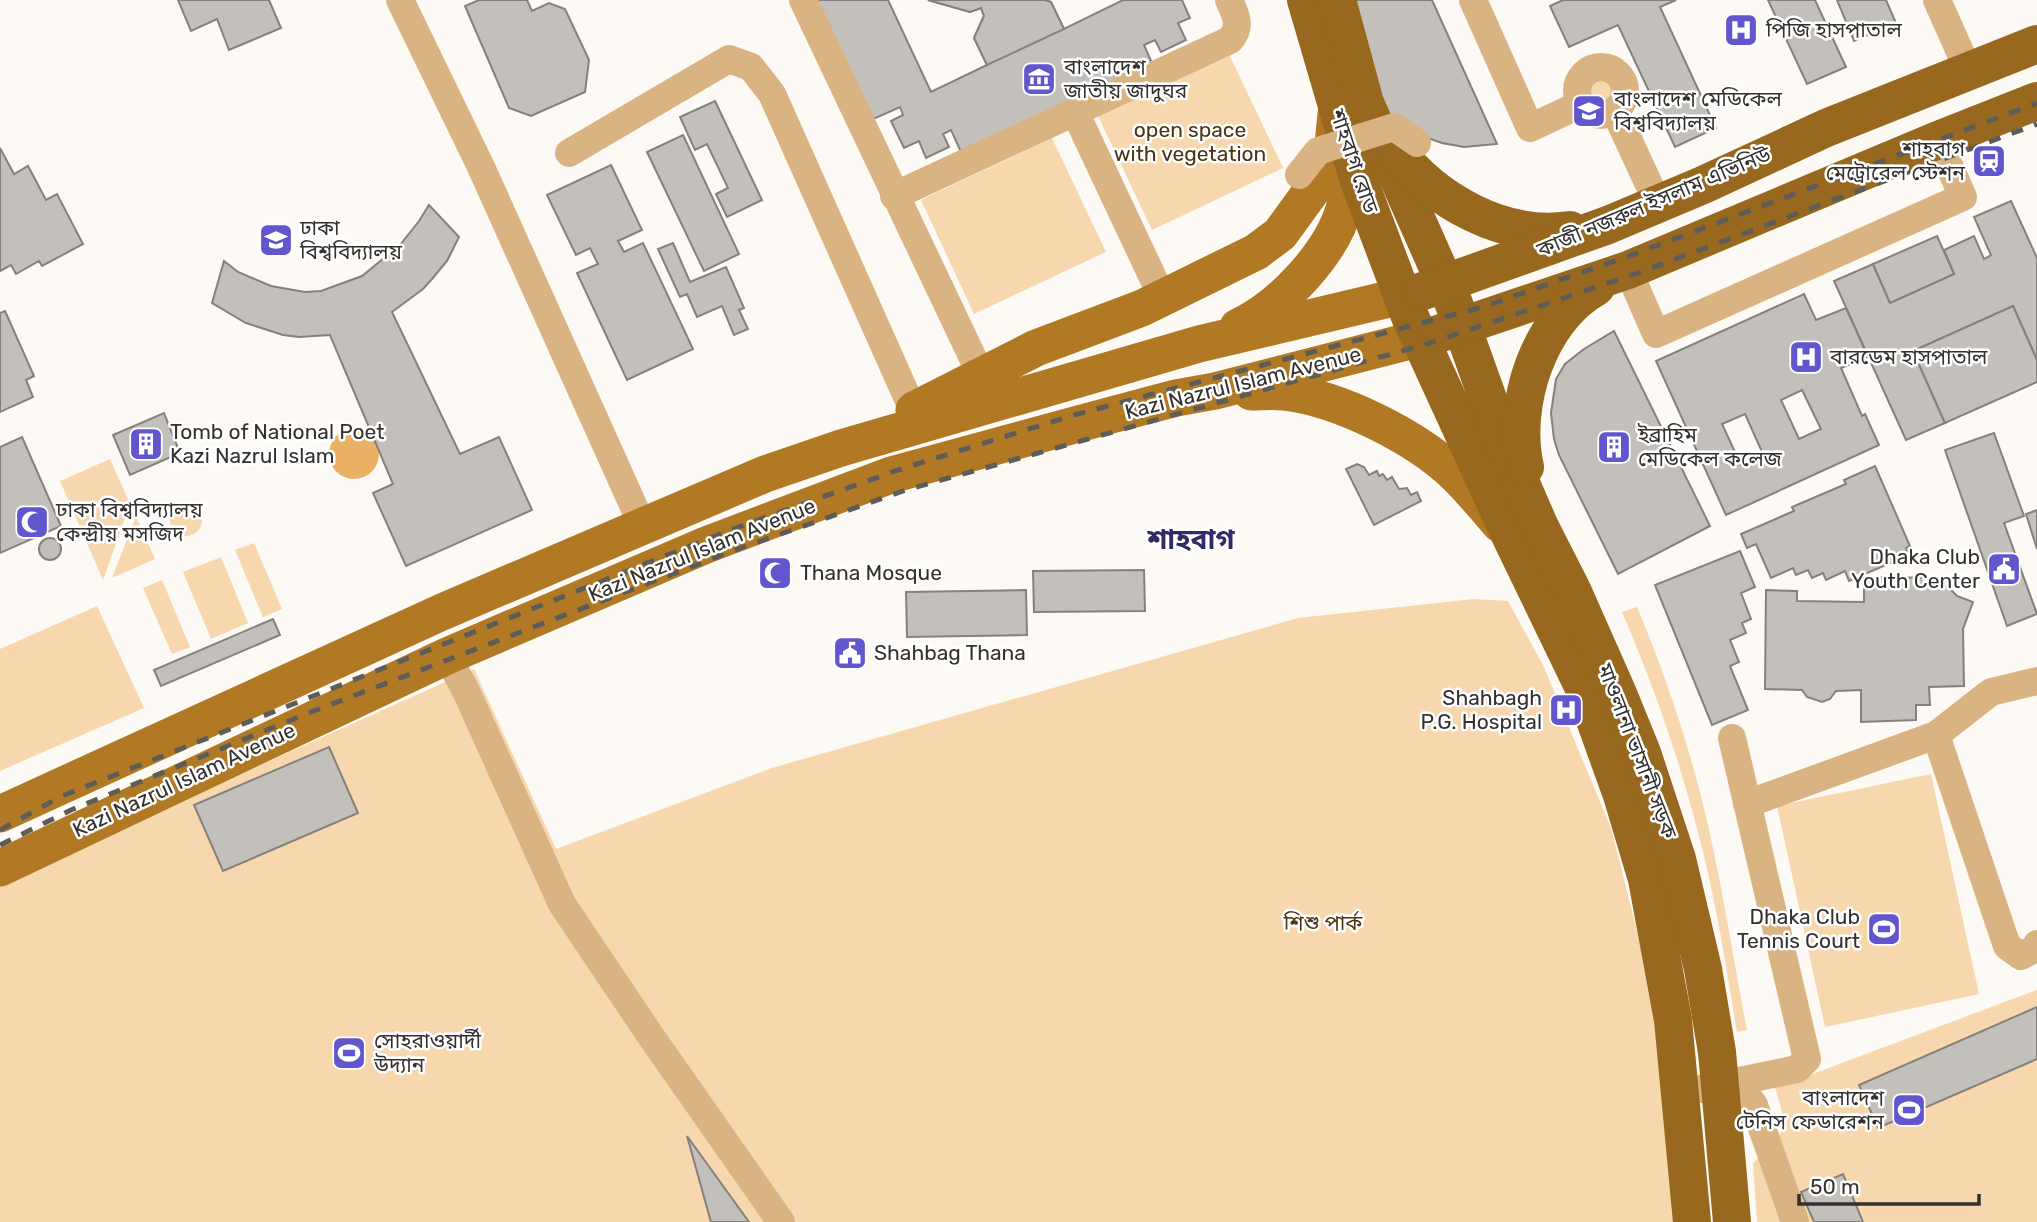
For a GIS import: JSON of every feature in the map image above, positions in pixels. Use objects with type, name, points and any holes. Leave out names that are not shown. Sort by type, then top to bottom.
[{"type":"highway","name":"শাহবাগ রোড","points":[[1306,0],[1432,312]]},
{"type":"highway","name":"শাহবাগ রোড","points":[[1338,0],[1351,106]]},
{"type":"highway","name":"কাজী নজরুল ইসলাম এভিনিউ","points":[[1432,312],[1608,225],[1826,128],[2037,44]]},
{"type":"highway","points":[[1524,530],[1522,418],[1534,366],[1547,333],[1585,293],[1628,270],[2037,101]]},
{"type":"highway","points":[[1351,106],[1421,179],[1456,204],[1487,219],[1521,229],[1554,233],[1608,225]]},
{"type":"highway","points":[[1432,312],[1628,270]]},
{"type":"highway","name":"মাওলানা ভাসানী সড়ক","points":[[1432,312],[1504,444],[1524,530],[1626,807],[1647,879],[1673,1020],[1692,1222]]},
{"type":"highway","name":"মাওলানা ভাসানী সড়ক","points":[[1524,530],[1590,629],[1642,753],[1685,884],[1726,1085],[1732,1222]]},
{"type":"main road","points":[[841,448],[1036,348],[1163,299],[1256,252],[1280,234],[1323,175],[1351,106]]},
{"type":"main road","points":[[1199,344],[1256,319],[1296,286],[1325,247],[1344,209],[1351,106]]},
{"type":"main road","name":"Kazi Nazrul Islam Avenue","points":[[0,814],[442,612],[765,474],[841,448],[1199,344],[1432,312]]},
{"type":"main road","name":"Kazi Nazrul Islam Avenue","points":[[2,863],[447,656],[706,545],[891,475],[1176,398],[1215,391],[1432,312]]},
{"type":"main road","points":[[1215,391],[1285,392],[1328,402],[1368,417],[1412,442],[1524,530]]},
{"type":"street","points":[[400,0],[481,167],[643,527]]},
{"type":"street","points":[[803,0],[981,375]]},
{"type":"street","points":[[894,196],[1230,40],[1236,33],[1238,24],[1229,0]]},
{"type":"street","points":[[1473,0],[1530,128],[1581,104]]},
{"type":"street","points":[[1937,0],[1969,72]]},
{"type":"street","points":[[569,153],[729,59],[751,67],[772,94],[913,410]]},
{"type":"street","points":[[1605,67],[1620,76],[1624,83],[1624,99],[1615,111],[1600,115],[1586,110],[1581,104],[1577,89],[1583,75],[1589,70],[1605,67]]},
{"type":"street","points":[[1615,111],[1658,204]]},
{"type":"street","points":[[1075,112],[1163,299]]},
{"type":"street","points":[[1299,175],[1318,151],[1394,127],[1417,143]]},
{"type":"street","points":[[1628,270],[1656,334],[1963,197],[1938,140]]},
{"type":"street","points":[[447,656],[466,691],[562,904],[781,1222]]},
{"type":"street","points":[[1748,804],[1936,735],[1991,692],[2037,681]]},
{"type":"street","points":[[1936,735],[2007,946],[2021,956],[2036,948],[2037,944]]},
{"type":"street","points":[[1681,1092],[1797,1069],[1807,1059],[1732,738]]},
{"type":"street","points":[[1726,1085],[1748,1097],[1754,1105],[1795,1222]]},
{"type":"green space","name":"open space with vegetation","points":[[1229,54],[1283,168],[1152,230],[1098,116]]},
{"type":"green space","points":[[1602,77],[1612,81],[1616,91],[1612,101],[1602,105],[1592,101],[1588,91],[1592,81]]},
{"type":"green space","points":[[1052,138],[1106,252],[974,314],[921,200]]},
{"type":"green space","points":[[110,459],[130,504],[103,580],[60,481]]},
{"type":"green space","points":[[186,504],[198,508],[202,520],[198,532],[186,536],[174,532],[170,520],[174,508]]},
{"type":"green space","points":[[136,516],[155,559],[112,578]]},
{"type":"green space","points":[[254,543],[282,609],[263,617],[235,550]]},
{"type":"green space","points":[[221,557],[248,623],[211,639],[183,572]]},
{"type":"green space","points":[[162,580],[190,647],[172,654],[143,588]]},
{"type":"green space","name":"শিশু পার্ক","points":[[1474,599],[1508,601],[1543,665],[1611,828],[1650,982],[1676,1222],[0,1222],[0,885],[25,871],[474,669],[556,849],[772,768],[1298,618]]},
{"type":"green space","points":[[97,606],[144,708],[0,771],[0,649]]},
{"type":"green space","points":[[1637,607],[1659,661],[1695,773],[1719,880],[1747,1030],[1737,1032],[1716,911],[1688,797],[1651,684],[1622,612]]},
{"type":"green space","name":"Dhaka Club Tennis Court","points":[[1931,774],[1979,994],[1825,1027],[1777,806]]},
{"type":"green space","name":"বাংলাদেশ টেনিস ফেডারেশন","points":[[2037,990],[2037,1222],[1757,1222],[1753,1163],[1778,1137],[1783,1123],[1775,1088]]},
{"type":"shaded area","points":[[354,429],[372,436],[379,454],[372,472],[354,479],[336,472],[329,454],[336,436]]},
{"type":"building","points":[[178,0],[269,0],[281,28],[229,50],[217,19],[191,31]]},
{"type":"building","points":[[479,0],[527,0],[532,11],[549,3],[565,9],[589,60],[585,92],[531,116],[509,108],[465,6]]},
{"type":"building","name":"বাংলাদেশ জাতীয় জাদুঘর","points":[[815,0],[888,0],[931,92],[987,65],[974,38],[984,16],[981,8],[970,12],[928,0],[1045,0],[1051,2],[1064,29],[1123,0],[1182,0],[1190,18],[1178,23],[1186,40],[1161,52],[1155,40],[1144,45],[1152,63],[961,152],[951,130],[943,134],[949,147],[926,158],[919,141],[904,148],[891,121],[903,115],[900,107],[871,120]]},
{"type":"building","points":[[928,0],[1045,0],[1051,2],[1064,29],[987,65],[974,38],[984,16],[981,8],[970,12]]},
{"type":"building","points":[[1347,0],[1432,0],[1497,144],[1464,147],[1442,143],[1425,137],[1386,114]]},
{"type":"building","points":[[1563,0],[1676,0],[1660,7],[1716,128],[1675,147],[1618,25],[1569,47],[1550,6]]},
{"type":"building","points":[[1768,0],[1815,0],[1846,67],[1807,84]]},
{"type":"building","points":[[1837,0],[1886,0],[1896,23],[1854,41]]},
{"type":"building","points":[[715,101],[762,200],[727,217],[716,194],[728,188],[707,144],[695,150],[680,117]]},
{"type":"building","points":[[683,135],[739,254],[704,271],[647,152]]},
{"type":"building","points":[[0,148],[14,174],[28,166],[46,200],[57,194],[83,244],[42,266],[39,261],[16,274],[11,265],[0,271]]},
{"type":"building","points":[[611,165],[642,230],[618,241],[624,252],[643,243],[693,349],[627,380],[577,273],[598,264],[590,248],[576,255],[547,195]]},
{"type":"building","points":[[2011,201],[2037,258],[2037,360],[2013,306],[1913,351],[1945,423],[1906,440],[1834,281],[1873,264],[1890,303],[1954,274],[1944,250],[1974,236],[1984,259],[1991,255],[1974,217]]},
{"type":"building","points":[[429,205],[459,237],[447,261],[432,279],[392,312],[460,454],[499,437],[532,510],[406,566],[373,493],[393,484],[330,335],[283,335],[246,323],[212,303],[224,261],[238,272],[271,286],[305,292],[321,291],[362,276],[400,245]]},
{"type":"building","points":[[1937,236],[1954,274],[1890,303],[1873,264]]},
{"type":"building","points":[[673,243],[690,282],[726,267],[744,308],[739,310],[748,329],[734,335],[722,306],[697,317],[687,294],[680,297],[658,249]]},
{"type":"building","points":[[1804,294],[1816,320],[1846,308],[1868,357],[1841,368],[1862,416],[1865,414],[1879,445],[1726,515],[1656,361]],"holes":[[[1802,390],[1821,429],[1799,439],[1781,400]],[[1745,414],[1763,454],[1741,465],[1722,424]]]},
{"type":"building","points":[[2013,306],[2037,360],[2037,382],[1945,423],[1913,351]]},
{"type":"building","points":[[5,311],[34,376],[26,380],[33,397],[0,412],[0,313]]},
{"type":"building","name":"ইব্রাহিম মেডিকেল কলেজ","points":[[1614,331],[1710,526],[1618,574],[1559,455],[1551,413],[1556,379],[1565,364]]},
{"type":"building","name":"Tomb of National Poet Kazi Nazrul Islam","points":[[164,413],[180,453],[130,475],[113,435]]},
{"type":"building","name":"Dhaka Club Youth Center","points":[[1994,433],[2024,516],[2004,523],[2037,614],[2007,626],[1945,450]]},
{"type":"building","points":[[22,437],[61,526],[0,553],[0,447]]},
{"type":"building","points":[[1357,464],[1364,467],[1369,475],[1377,471],[1379,476],[1383,474],[1387,480],[1392,477],[1399,489],[1407,488],[1411,495],[1417,492],[1421,501],[1374,525],[1346,469]]},
{"type":"building","points":[[1875,466],[1910,546],[1906,548],[1909,555],[1849,581],[1845,571],[1826,580],[1823,573],[1812,578],[1808,570],[1796,575],[1793,568],[1771,578],[1756,544],[1747,548],[1741,534],[1794,511],[1792,507],[1846,484],[1844,480]]},
{"type":"building","points":[[2037,510],[2037,549],[2026,514]]},
{"type":"building","points":[[50,538],[60,545],[61,549],[54,559],[50,560],[40,553],[39,549],[46,539]]},
{"type":"building","points":[[1740,551],[1755,587],[1741,593],[1751,619],[1742,623],[1746,633],[1730,640],[1739,662],[1730,666],[1748,710],[1712,725],[1655,585]]},
{"type":"building","points":[[1144,570],[1145,611],[1034,612],[1033,571]]},
{"type":"building","points":[[1864,577],[1949,578],[1949,588],[1957,596],[1973,602],[1963,629],[1964,686],[1929,687],[1930,705],[1916,705],[1916,720],[1861,722],[1861,690],[1836,691],[1830,699],[1822,702],[1807,697],[1802,690],[1765,689],[1766,590],[1797,591],[1797,601],[1864,602]]},
{"type":"building","points":[[1026,590],[1027,635],[907,637],[906,592]]},
{"type":"building","points":[[273,619],[280,635],[161,686],[154,670]]},
{"type":"building","points":[[329,747],[358,813],[223,871],[194,805]]},
{"type":"building","points":[[2037,1007],[2037,1059],[1878,1128],[1859,1085]]},
{"type":"building","points":[[687,1136],[749,1222],[711,1222]]},
{"type":"building","points":[[1843,1174],[1863,1222],[1814,1222],[1801,1192]]},
{"type":"railway","points":[[0,830],[62,796],[733,529],[898,470],[1074,415],[1486,306],[1629,256],[2037,103]]},
{"type":"railway","points":[[0,845],[71,810],[311,712],[738,549],[906,490],[1427,344],[1638,273],[2037,124]]},
{"type":"place","name":"পিজি হাসপাতাল","points":[[1741,30]]},
{"type":"place","name":"বাংলাদেশ জাতীয় জাদুঘর","points":[[1039,79]]},
{"type":"place","name":"বাংলাদেশ মেডিকেল বিশ্ববিদ্যালয়","points":[[1589,111]]},
{"type":"place","name":"শাহবাগ মেট্রোরেল স্টেশন","points":[[1989,161]]},
{"type":"place","name":"ঢাকা বিশ্ববিদ্যালয়","points":[[276,240]]},
{"type":"place","name":"বারডেম হাসপাতাল","points":[[1806,357]]},
{"type":"place","name":"Tomb of National Poet Kazi Nazrul Islam","points":[[146,444]]},
{"type":"place","name":"ইব্রাহিম মেডিকেল কলেজ","points":[[1614,447]]},
{"type":"place","name":"ঢাকা বিশ্ববিদ্যালয় কেন্দ্রীয় মসজিদ","points":[[32,522]]},
{"type":"place","name":"Dhaka Club Youth Center","points":[[2004,569]]},
{"type":"place","name":"Thana Mosque","points":[[775,573]]},
{"type":"place","name":"Shahbag Thana","points":[[850,653]]},
{"type":"place","name":"Shahbagh P.G. Hospital","points":[[1566,710]]},
{"type":"place","name":"Dhaka Club Tennis Court","points":[[1884,929]]},
{"type":"place","name":"সোহরাওয়ার্দী উদ্যান","points":[[349,1053]]},
{"type":"place","name":"বাংলাদেশ টেনিস ফেডারেশন","points":[[1909,1110]]},
{"type":"district","name":"শাহবাগ","points":[[1191,539]]}]
